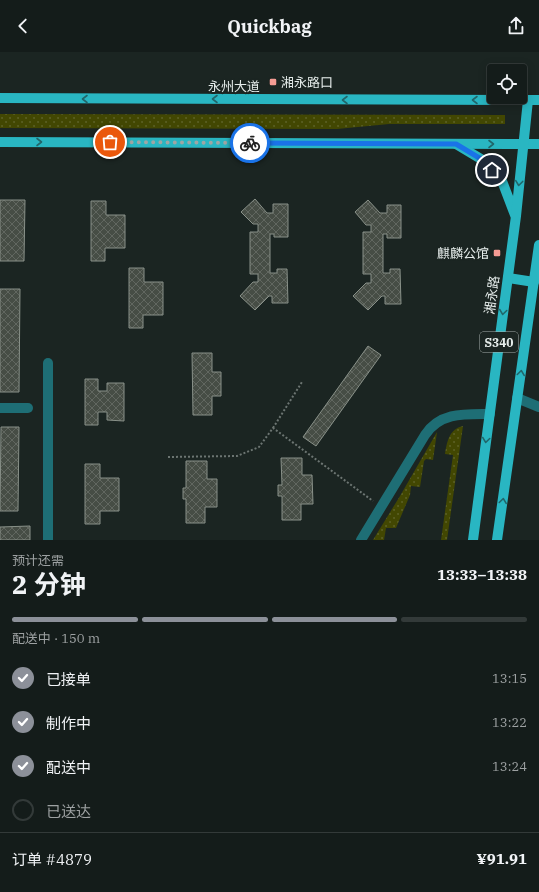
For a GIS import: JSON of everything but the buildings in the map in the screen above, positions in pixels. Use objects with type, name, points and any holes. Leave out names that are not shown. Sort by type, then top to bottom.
[{"type":"main road","name":"永州大道","points":[[0,98],[539,100]]},
{"type":"main road","name":"湘永路","points":[[473,540],[516,216],[528,100]]},
{"type":"main road","points":[[0,142],[539,144]]},
{"type":"main road","points":[[456,144],[486,162],[502,181],[516,216]]},
{"type":"main road","name":"S340","points":[[497,540],[539,245]]},
{"type":"main road","points":[[508,278],[534,282]]},
{"type":"street","points":[[48,363],[48,540]]},
{"type":"street","points":[[517,398],[539,407]]},
{"type":"street","points":[[0,408],[28,408]]},
{"type":"street","points":[[361,540],[425,435],[434,423],[457,415],[490,414]]},
{"type":"path","points":[[168,458],[237,456],[259,447],[302,382]]},
{"type":"path","points":[[273,428],[382,507]]},
{"type":"shaded area","points":[[0,114],[505,115],[505,124],[389,124],[337,129],[0,128]]},
{"type":"shaded area","points":[[463,426],[447,540],[441,540],[453,455],[445,454],[448,441],[452,433]]},
{"type":"shaded area","points":[[437,432],[433,460],[426,459],[424,461],[420,487],[411,486],[410,495],[396,528],[386,528],[384,540],[373,540],[400,496]]},
{"type":"way so far","points":[[110,142],[250,143]]},
{"type":"place","name":"湘永路口","points":[[273,82]]},
{"type":"place","name":"麒麟公馆","points":[[497,253]]},
{"type":"route","points":[[250,143],[456,144],[486,162],[492,170]]}]
